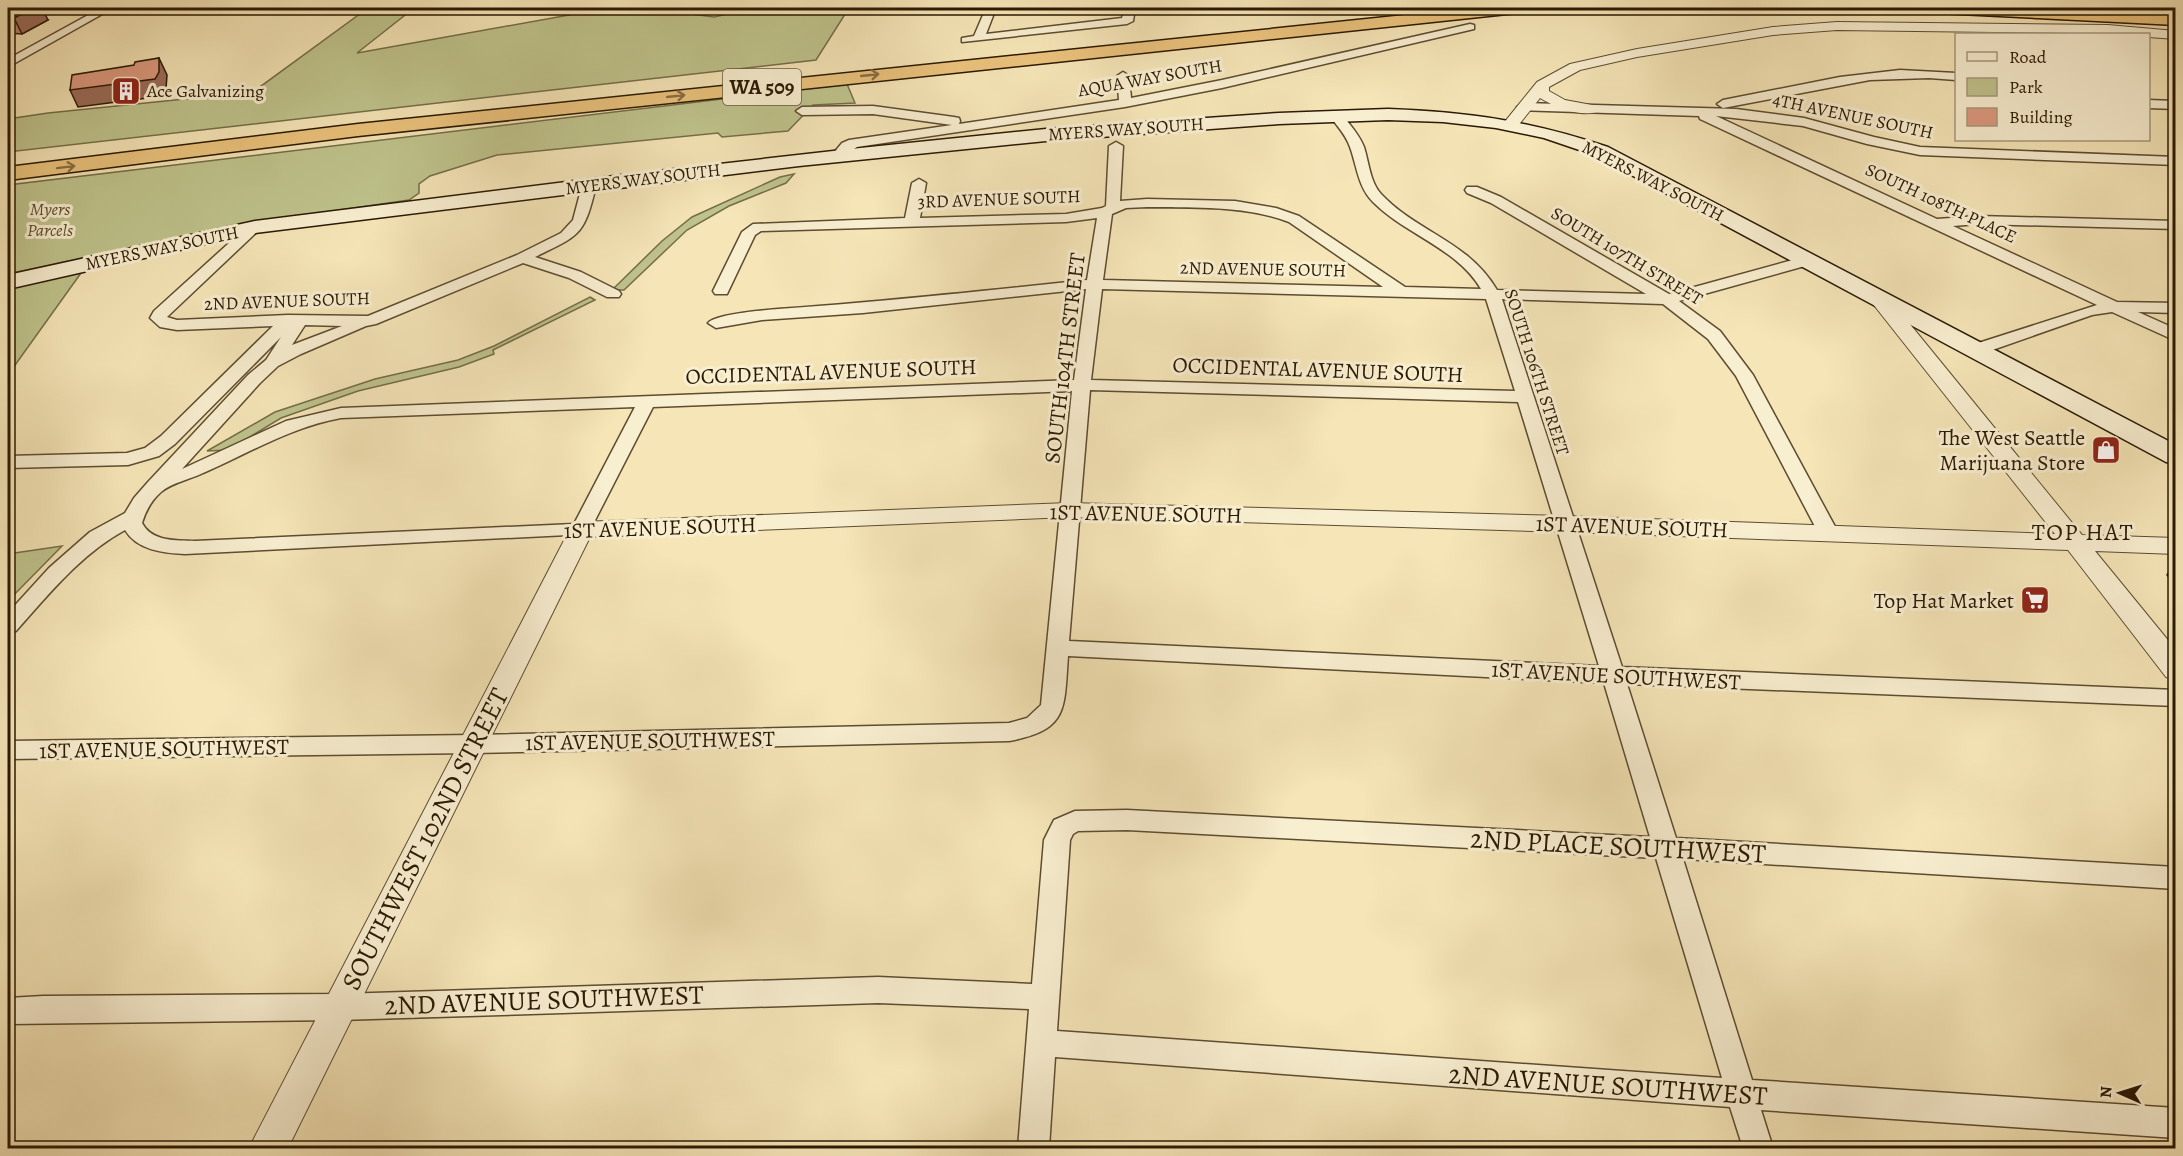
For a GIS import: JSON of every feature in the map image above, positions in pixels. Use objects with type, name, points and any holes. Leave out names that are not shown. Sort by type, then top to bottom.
[{"type":"highway","name":"WA 509","points":[[8,158],[818,66],[1393,8]]},
{"type":"highway","name":"WA 509","points":[[8,174],[370,129],[1517,8]]},
{"type":"highway","points":[[1939,8],[2175,20]]},
{"type":"main road","name":"MYERS WAY SOUTH","points":[[8,282],[255,227],[839,155],[1050,133],[1336,116],[1398,114],[1461,117],[1518,113],[1559,136],[1619,160],[2175,456]]},
{"type":"street","points":[[8,64],[108,8]]},
{"type":"street","points":[[979,38],[991,8]]},
{"type":"street","points":[[966,40],[1127,21],[1130,8]]},
{"type":"street","points":[[1518,113],[1542,86],[1561,73],[1592,62],[1773,31],[1852,26],[2115,33]]},
{"type":"street","name":"AQUA WAY SOUTH","points":[[839,155],[847,146],[854,143],[1125,103],[1232,82],[1470,27]]},
{"type":"street","points":[[2150,34],[2175,35]]},
{"type":"street","points":[[1687,111],[1868,77],[1919,75],[1955,77]]},
{"type":"street","points":[[1123,76],[1125,103]]},
{"type":"street","points":[[1542,86],[1542,93],[1553,101],[1592,109]]},
{"type":"street","points":[[2150,104],[2175,105]]},
{"type":"street","name":"4TH AVENUE SOUTH","points":[[1518,113],[1592,109],[1736,113],[1786,118],[1881,143],[1932,152],[2175,161]]},
{"type":"street","points":[[802,111],[888,111],[976,124]]},
{"type":"street","name":"SOUTH 108TH PLACE","points":[[1687,111],[1716,120],[2175,336]]},
{"type":"street","name":"SOUTH 106TH STREET","points":[[1336,116],[1356,145],[1368,185],[1377,199],[1453,250],[1474,267],[1486,281],[1492,294],[1614,675],[1758,1149]]},
{"type":"street","name":"SOUTH 104TH STREET","points":[[1038,723],[1050,714],[1053,705],[1070,510],[1094,284],[1109,210],[1116,146]]},
{"type":"street","points":[[912,222],[919,183]]},
{"type":"street","name":"2ND AVENUE SOUTH","points":[[255,227],[160,314],[158,318],[160,321],[177,325],[294,320],[370,321],[522,258],[566,236],[577,226],[589,186]]},
{"type":"street","name":"SOUTH 107TH STREET","points":[[1472,190],[1496,200],[1666,299],[1714,335],[1738,366],[1830,534]]},
{"type":"street","name":"3RD AVENUE SOUTH","points":[[721,291],[748,232],[762,226],[1066,218],[1147,202],[1235,205],[1276,212],[1294,219],[1401,292]]},
{"type":"street","points":[[1937,223],[1977,220],[2175,225]]},
{"type":"street","points":[[522,258],[574,275],[613,294]]},
{"type":"street","name":"2ND AVENUE SOUTH","points":[[716,323],[762,315],[863,308],[1094,284],[1666,299],[1807,261]]},
{"type":"street","points":[[1880,300],[1944,376],[2175,670]]},
{"type":"street","points":[[1975,350],[2090,311],[2114,307],[2175,308]]},
{"type":"street","points":[[272,363],[294,320]]},
{"type":"street","points":[[8,462],[128,459],[152,452],[168,440],[294,320]]},
{"type":"street","points":[[8,627],[56,573],[97,537],[133,517],[155,486],[254,379],[272,363],[295,350],[370,321]]},
{"type":"street","points":[[1944,376],[1932,356],[1932,348],[1941,340],[1951,338]]},
{"type":"street","name":"OCCIDENTAL AVENUE SOUTH","points":[[155,486],[202,468],[279,429],[324,415],[647,400],[1083,385],[1524,397]]},
{"type":"street","points":[[580,530],[647,400]]},
{"type":"street","name":"1ST AVENUE SOUTH","points":[[133,517],[134,529],[143,538],[188,547],[1070,510],[1567,524],[2175,546]]},
{"type":"street","name":"SOUTHWEST 102ND STREET","points":[[268,1149],[580,530]]},
{"type":"street","name":"1ST AVENUE SOUTHWEST","points":[[1057,648],[1614,675],[2175,698]]},
{"type":"street","name":"1ST AVENUE SOUTHWEST","points":[[8,750],[474,744],[1009,732],[1038,723]]},
{"type":"street","name":"2ND PLACE SOUTHWEST","points":[[1044,997],[1057,840],[1063,827],[1075,821],[1127,820],[1666,848],[2175,878]]},
{"type":"street","name":"2ND AVENUE SOUTHWEST","points":[[8,1011],[340,1007],[878,990],[1044,997]]},
{"type":"street","points":[[1033,1149],[1044,997]]},
{"type":"street","name":"2ND AVENUE SOUTHWEST","points":[[1041,1043],[1742,1095],[2175,1123]]},
{"type":"green space","points":[[368,8],[414,8],[357,53],[608,8],[643,8],[714,17],[755,8],[849,8],[816,60],[8,152],[8,119],[253,92]]},
{"type":"green space","name":"Myers Parcels","points":[[847,84],[855,103],[813,105],[788,131],[722,137],[718,133],[497,155],[430,176],[419,184],[419,193],[409,200],[241,224],[8,274],[8,185]]},
{"type":"green space","points":[[794,174],[786,183],[729,206],[687,230],[624,290],[612,290],[662,241],[692,217],[780,177]]},
{"type":"green space","name":"Myers Parcels","points":[[81,273],[8,375],[8,287]]},
{"type":"green space","points":[[590,297],[595,300],[493,350],[494,354],[459,367],[358,391],[281,418],[228,450],[207,451],[275,412],[375,379],[458,360],[494,346]]},
{"type":"green space","points":[[62,546],[8,601],[8,554]]},
{"type":"building","points":[[8,8],[33,8],[14,18],[8,17]]},
{"type":"building","points":[[159,58],[159,72],[155,79],[70,90],[72,75],[134,65],[135,62]]},
{"type":"place","name":"Ace Galvanizing","points":[[126,91]]},
{"type":"place","name":"The West Seattle Marijuana Store","points":[[2106,450]]},
{"type":"place","name":"Top Hat Market","points":[[2035,600]]},
{"type":"district","name":"TOP HAT","points":[[2083,532]]}]
